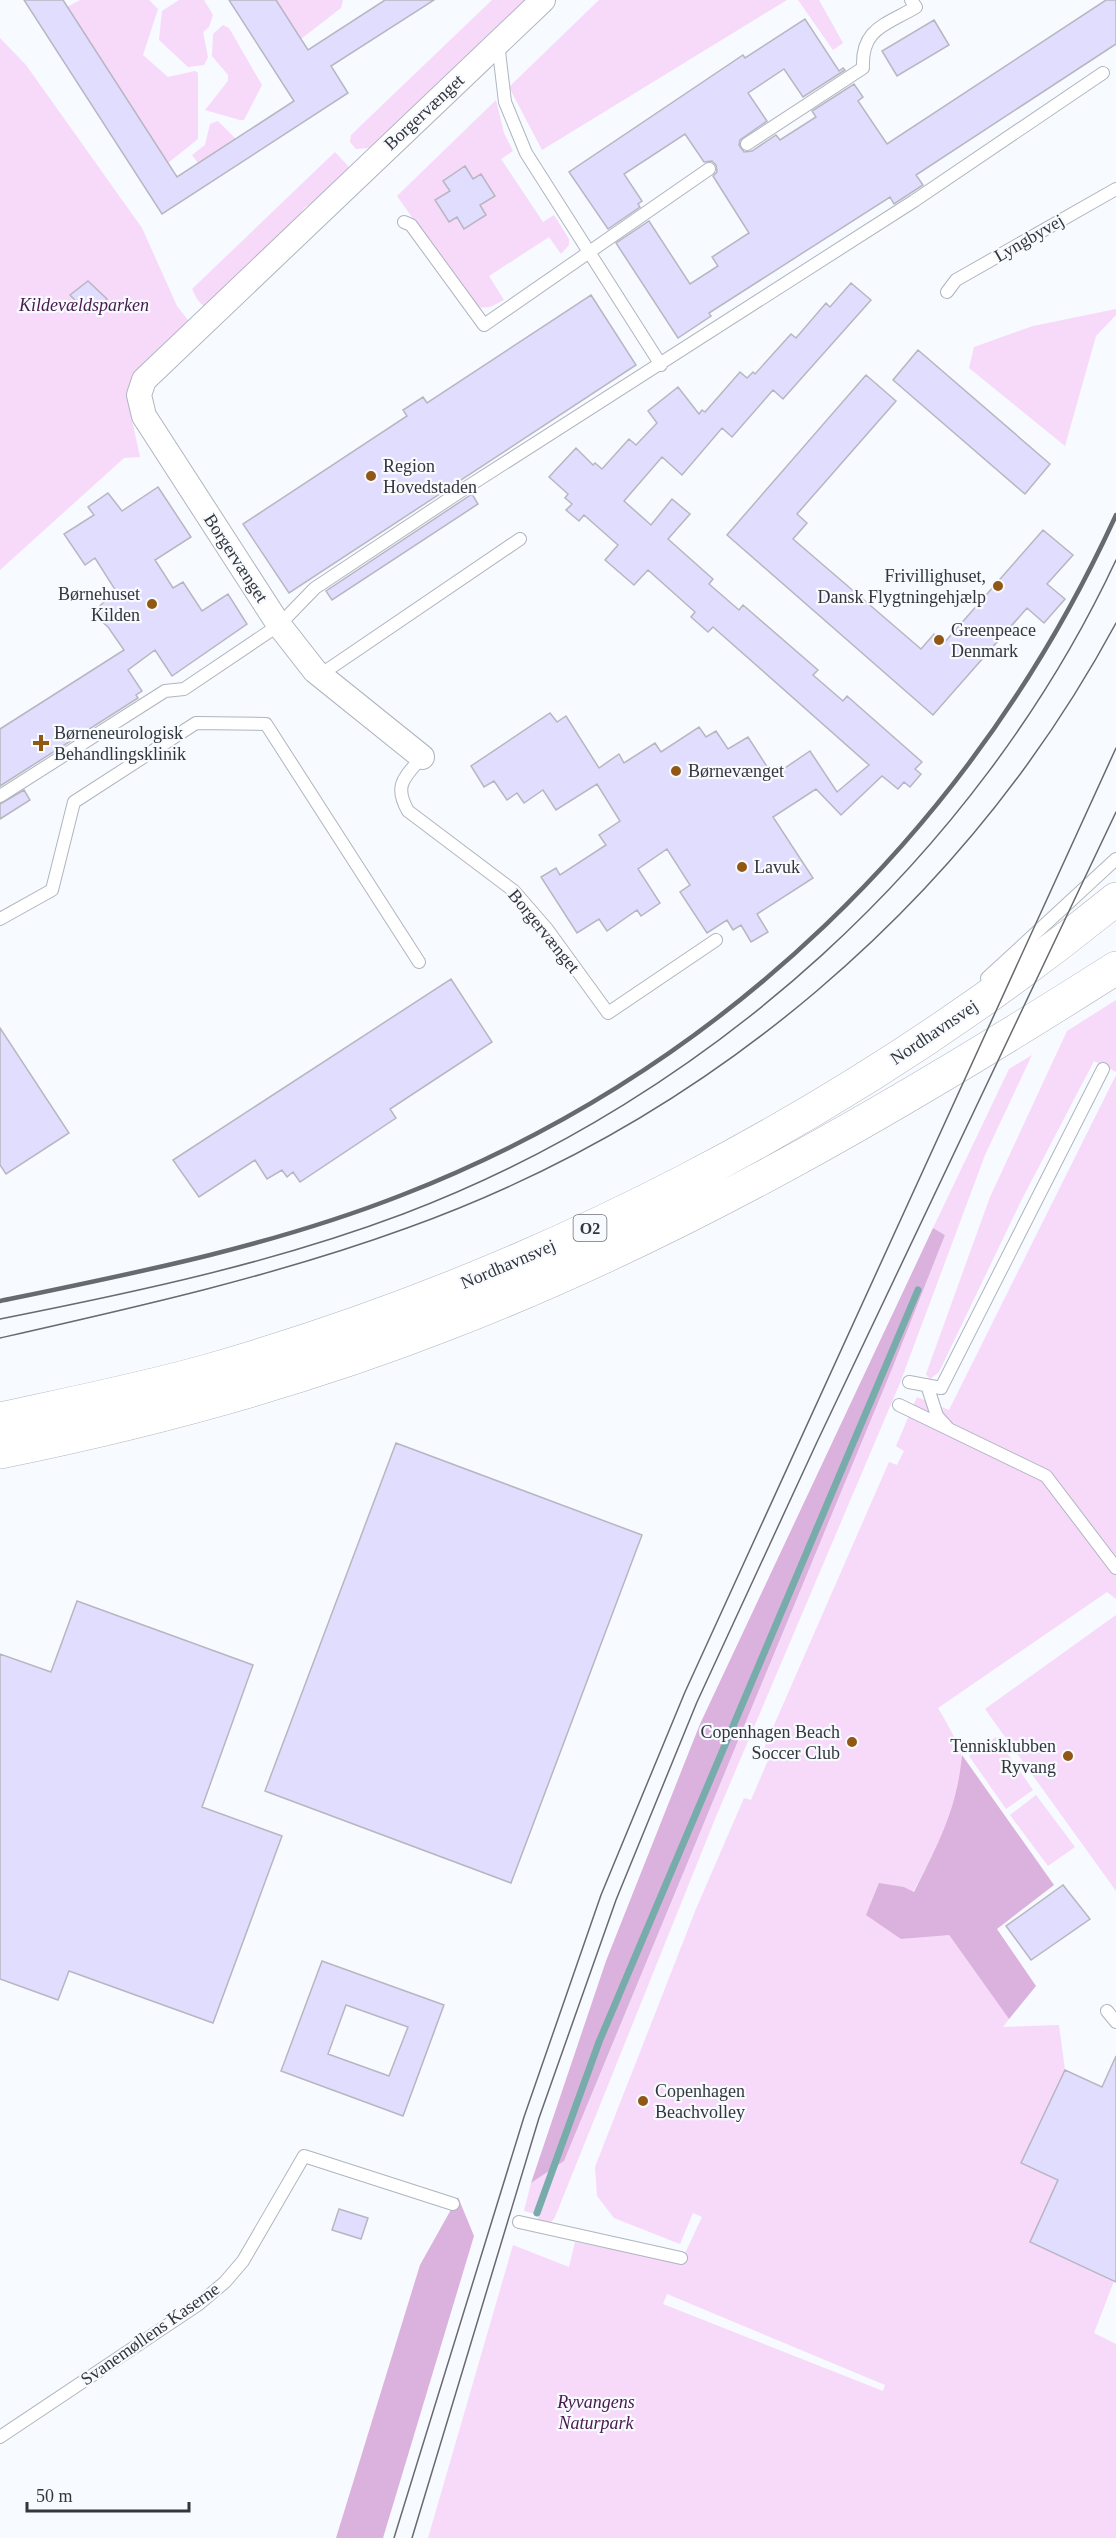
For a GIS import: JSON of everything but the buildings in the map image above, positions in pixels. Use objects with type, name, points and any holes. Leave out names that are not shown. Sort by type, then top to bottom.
[{"type":"highway","name":"Nordhavnsvej","points":[[127,1408],[206,1371],[384,1314],[582,1232],[757,1143],[913,1047],[979,1002],[1116,899]]},
{"type":"highway","name":"Nordhavnsvej","points":[[1,1435],[127,1408],[226,1397],[362,1355],[450,1323],[627,1246],[716,1202],[837,1136],[1023,1029],[1116,968]]},
{"type":"street","name":"Borgervænget","points":[[422,757],[320,675],[279,625],[144,416],[139,395],[144,380],[543,0]]},
{"type":"lane","points":[[747,144],[863,68],[862,49],[870,34],[916,7],[911,0]]},
{"type":"lane","points":[[498,43],[505,102],[526,153],[661,365]]},
{"type":"lane","points":[[0,796],[165,691],[184,689],[279,625],[315,588],[464,489],[914,201],[1103,73]]},
{"type":"lane","points":[[404,222],[411,225],[484,325],[708,169]]},
{"type":"lane","name":"Lyngbyvej","points":[[947,292],[956,280],[1116,189]]},
{"type":"lane","points":[[320,675],[520,539]]},
{"type":"lane","points":[[0,919],[52,890],[74,802],[196,723],[266,724],[419,962]]},
{"type":"lane","name":"Borgervænget","points":[[422,757],[401,783],[400,798],[408,811],[514,891],[547,929],[608,1013],[716,939]]},
{"type":"lane","points":[[913,1047],[1116,859]]},
{"type":"lane","points":[[909,1382],[941,1388],[1103,1069]]},
{"type":"lane","points":[[927,1385],[937,1416],[949,1429]]},
{"type":"lane","points":[[899,1405],[1046,1476],[1116,1568]]},
{"type":"lane","points":[[127,1408],[75,1419],[127,1408]]},
{"type":"lane","points":[[1,1435],[54,1424],[1,1435]]},
{"type":"lane","points":[[1107,2011],[1116,2022]]},
{"type":"lane","name":"Svanemøllens Kaserne","points":[[0,2437],[199,2304],[225,2282],[243,2261],[304,2156],[453,2204]]},
{"type":"lane","points":[[519,2222],[681,2258]]},
{"type":"green space","points":[[80,0],[149,0],[158,9],[143,55],[168,77],[195,71],[198,73],[198,139],[168,163],[67,7]]},
{"type":"green space","points":[[179,0],[204,0],[213,15],[209,27],[203,32],[208,57],[204,65],[188,67],[159,40],[162,11]]},
{"type":"green space","points":[[276,0],[343,0],[341,8],[301,39]]},
{"type":"green space","points":[[492,0],[531,0],[391,133],[368,148],[356,149],[350,142],[351,135]]},
{"type":"green space","points":[[599,0],[787,0],[542,150],[509,87]]},
{"type":"green space","points":[[798,0],[819,0],[843,43],[833,50]]},
{"type":"green space","points":[[223,25],[229,28],[262,85],[244,120],[205,110],[228,81],[228,75],[212,56],[213,34]]},
{"type":"green space","name":"Kildevældsparken","points":[[0,38],[26,65],[142,228],[177,306],[191,324],[134,376],[126,393],[140,457],[124,458],[0,570]]},
{"type":"green space","points":[[496,100],[504,133],[513,151],[501,159],[543,222],[554,215],[569,239],[569,245],[561,254],[549,237],[489,276],[504,300],[490,307],[476,308],[397,196]]},
{"type":"green space","points":[[218,121],[236,139],[198,163],[192,155],[205,145],[210,124]]},
{"type":"green space","points":[[335,152],[349,167],[337,186],[304,208],[293,226],[269,250],[247,265],[231,281],[219,298],[206,309],[192,289]]},
{"type":"green space","points":[[1116,309],[1116,315],[1096,336],[1065,446],[969,368],[974,347],[1033,326]]},
{"type":"green space","points":[[1116,1000],[1116,1072],[1094,1061],[1021,1201],[939,1372],[930,1379],[926,1374],[990,1197],[1067,1031]]},
{"type":"green space","points":[[1032,1055],[985,1155],[900,1383],[715,1819],[555,2217],[550,2224],[536,2223],[539,2215],[524,2211],[531,2183],[564,2161],[892,1369],[945,1235],[933,1228],[1009,1069]]},
{"type":"green space","name":"Ryvangens Naturpark","points":[[1116,1075],[1116,1599],[1107,1592],[938,1708],[961,1754],[960,1785],[947,1824],[929,1863],[913,1892],[904,1887],[901,1939],[948,1934],[1009,2019],[1003,2027],[1059,2025],[1065,2070],[1022,2163],[1058,2180],[1030,2242],[1114,2281],[1094,2333],[1116,2344],[1116,2538],[428,2538],[513,2245],[569,2267],[575,2242],[681,2262],[702,2217],[693,2213],[680,2244],[614,2218],[597,2196],[595,2167],[696,1909],[744,1798],[751,1800],[769,1758],[761,1755],[889,1462],[897,1465],[904,1451],[896,1446],[917,1397],[949,1410]],"holes":[[[667,2294],[885,2385],[883,2391],[663,2304]]]},
{"type":"green space","name":"Tennisklubben Ryvang","points":[[1116,1615],[1116,1891],[985,1709]]},
{"type":"green space","points":[[996,1737],[1033,1790],[1006,1809],[969,1756]]},
{"type":"green space","points":[[1036,1795],[1075,1847],[1048,1866],[1010,1815]]},
{"type":"shaded area","points":[[933,1228],[945,1235],[892,1369],[564,2161],[531,2183],[606,1961],[700,1724]]},
{"type":"shaded area","points":[[962,1755],[1054,1885],[997,1929],[1036,1986],[1009,2019],[949,1935],[901,1939],[866,1915],[879,1883],[904,1887],[914,1892],[951,1810]]},
{"type":"shaded area","points":[[458,2197],[474,2236],[383,2538],[336,2538],[420,2265]]},
{"type":"waterway","points":[[537,2213],[599,2042],[918,1290]]},
{"type":"tram line","points":[[0,1319],[204,1275],[354,1231],[403,1214],[516,1165],[624,1105],[726,1034],[822,955],[910,867],[989,771],[1058,669],[1116,560]]},
{"type":"tram line","points":[[0,1338],[256,1276],[357,1245],[407,1228],[517,1183],[623,1128],[723,1063],[817,991],[904,910],[983,821],[1054,726],[1116,623]]},
{"type":"tram line","points":[[394,2538],[524,2117],[601,1895],[685,1692],[1116,748]]},
{"type":"tram line","points":[[412,2538],[539,2118],[616,1900],[697,1702],[817,1442],[1116,812]]},
{"type":"railway","points":[[0,1301],[203,1257],[254,1244],[353,1213],[402,1195],[519,1143],[628,1080],[731,1007],[825,925],[912,834],[989,735],[1057,629],[1116,515]]},
{"type":"place","name":"Region Hovedstaden","points":[[371,476]]},
{"type":"place","name":"Frivillighuset, Dansk Flygtningehjælp","points":[[998,586]]},
{"type":"place","name":"Børnehuset Kilden","points":[[152,604]]},
{"type":"place","name":"Greenpeace Denmark","points":[[939,640]]},
{"type":"place","name":"Børneneurologisk Behandlingsklinik","points":[[41,743]]},
{"type":"place","name":"Børnevænget","points":[[676,771]]},
{"type":"place","name":"Lavuk","points":[[742,867]]},
{"type":"place","name":"Copenhagen Beach Soccer Club","points":[[852,1742]]},
{"type":"place","name":"Tennisklubben Ryvang","points":[[1068,1756]]},
{"type":"place","name":"Copenhagen Beachvolley","points":[[643,2101]]}]
